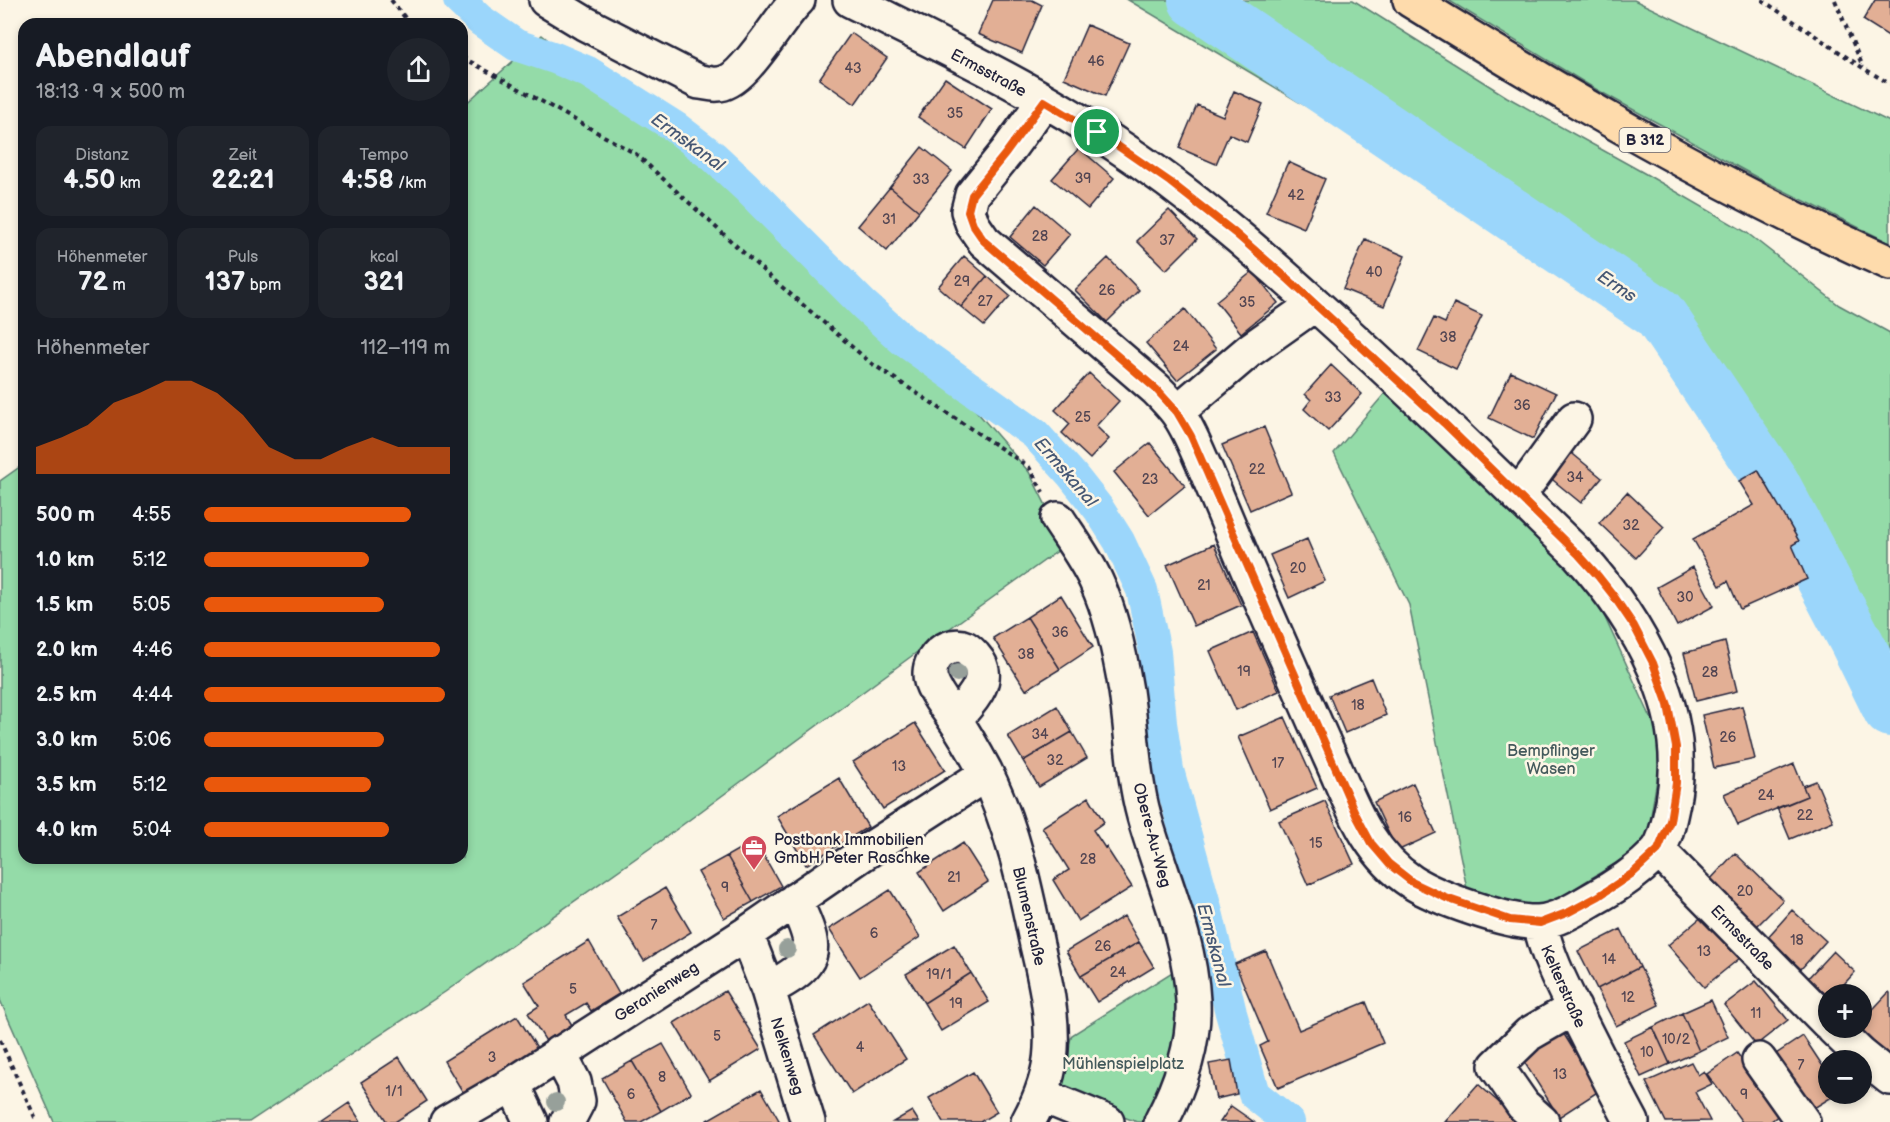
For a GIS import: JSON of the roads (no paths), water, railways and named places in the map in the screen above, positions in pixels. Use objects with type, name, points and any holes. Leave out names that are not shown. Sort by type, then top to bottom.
[{"type":"highway","name":"B 312","points":[[1410,0],[1637,136],[1775,208],[1890,263]]},
{"type":"street","points":[[546,0],[584,23],[699,82],[720,85],[739,73],[769,40],[782,19],[798,0]]},
{"type":"street","name":"Ermsstraße","points":[[850,0],[1044,101],[1115,144],[1170,182],[1235,233],[1444,423],[1598,576],[1613,595],[1634,626],[1653,663],[1668,705],[1676,747],[1676,783],[1670,821],[1658,850],[1633,873],[1599,896],[1569,912],[1540,923]]},
{"type":"street","name":"Kelterstraße","points":[[1044,101],[972,195],[968,211],[973,225],[984,241],[1156,389],[1177,412],[1195,447],[1356,815],[1371,843],[1389,864],[1412,882],[1446,898],[1510,920],[1540,923],[1543,940],[1552,962],[1597,1057],[1632,1122]]},
{"type":"street","points":[[1177,412],[1250,350],[1315,304]]},
{"type":"street","points":[[1518,496],[1574,419]]},
{"type":"street","name":"Obere-Au-Weg","points":[[1058,519],[1096,581],[1114,635],[1126,692],[1144,815],[1184,944],[1190,973],[1193,1024],[1189,1054],[1179,1085],[1161,1122]]},
{"type":"street","name":"Blumenstraße","points":[[955,719],[986,774],[1005,818],[1029,906],[1051,1028],[1048,1070],[1034,1108]]},
{"type":"street","name":"Geranienweg","points":[[447,1122],[513,1083],[746,934],[861,855],[986,774]]},
{"type":"street","name":"Ermsstraße","points":[[1658,850],[1818,1013]]},
{"type":"street","points":[[768,990],[807,962],[811,946],[795,900]]},
{"type":"street","name":"Nelkenweg","points":[[746,934],[768,990],[808,1122]]},
{"type":"street","points":[[1542,1122],[1523,1105],[1496,1066],[1529,1034],[1574,1008]]},
{"type":"street","points":[[1843,1038],[1890,1078]]},
{"type":"street","points":[[560,1053],[574,1082],[578,1101],[567,1122]]},
{"type":"street","points":[[1759,1060],[1803,1122]]},
{"type":"street","points":[[513,1083],[531,1122]]},
{"type":"street","points":[[1034,1108],[1107,1122]]},
{"type":"waterway","name":"Ermskanal","points":[[459,0],[480,20],[516,45],[588,72],[675,127],[714,157],[864,305],[903,340],[1035,434],[1098,508],[1119,541],[1142,590],[1155,652],[1161,723],[1168,770],[1254,1094],[1289,1122]]},
{"type":"waterway","name":"Erms","points":[[1195,0],[1659,314],[1773,484],[1890,710]]},
{"type":"place","name":"Postbank Immobilien GmbH Peter Raschke","points":[[754,871]]},
{"type":"park label","name":"Bempflinger Wasen","points":[[1551,759]]},
{"type":"park label","name":"Mühlenspielplatz","points":[[1123,1063]]}]
